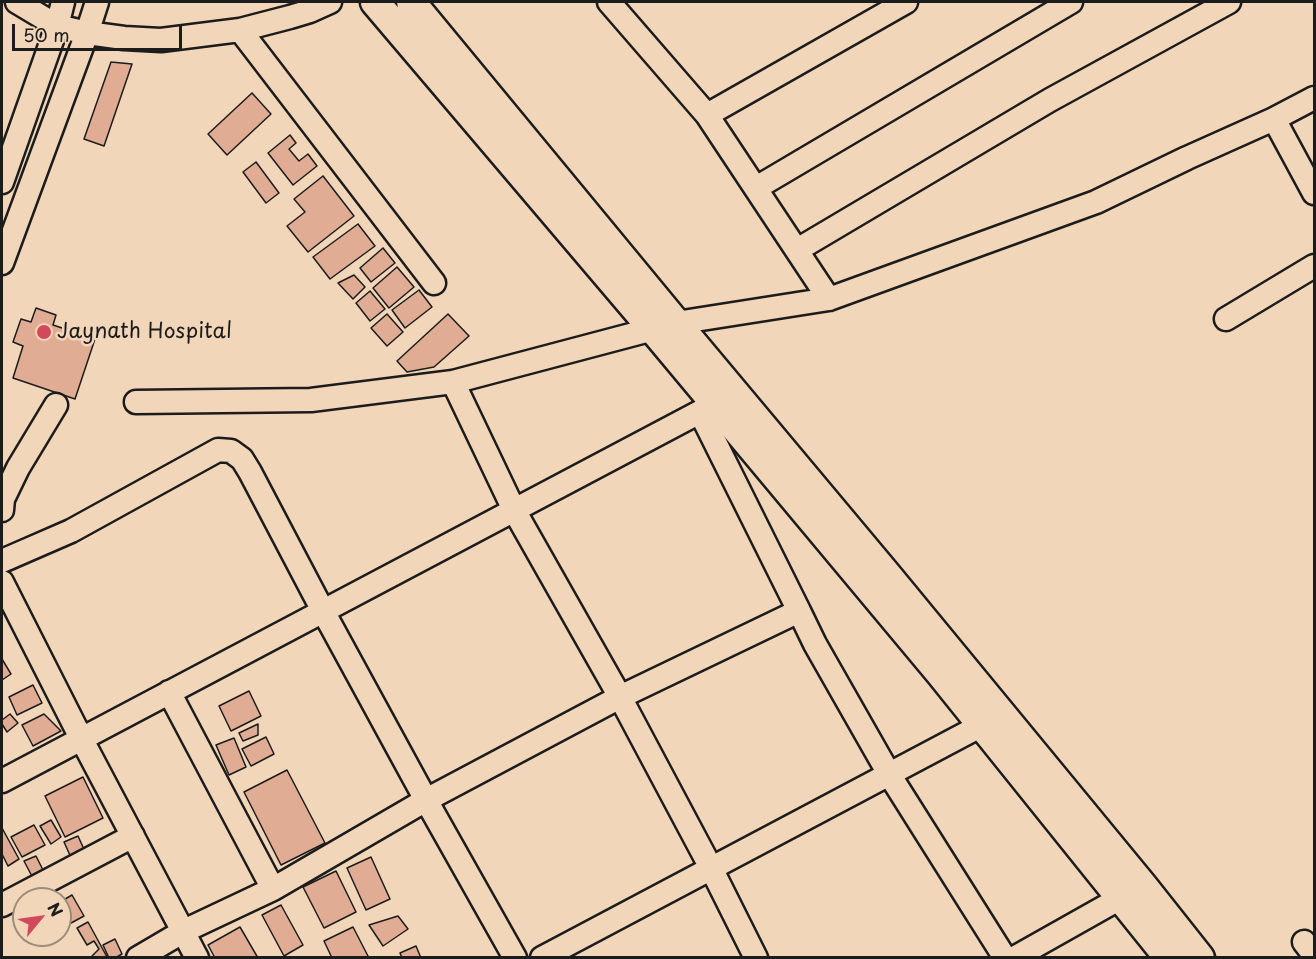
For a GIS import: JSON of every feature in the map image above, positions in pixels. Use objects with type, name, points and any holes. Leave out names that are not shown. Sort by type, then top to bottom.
[{"type":"main road","points":[[375,2],[664,326]]},
{"type":"main road","points":[[411,2],[664,326],[717,403],[982,725],[1132,892],[1200,957]]},
{"type":"main road","points":[[717,403],[903,594],[1132,892],[1159,954]]},
{"type":"street","points":[[17,2],[57,26],[124,38],[161,40],[240,30],[291,17],[330,2]]},
{"type":"street","points":[[2,182],[57,26],[63,2]]},
{"type":"street","points":[[2,263],[97,2]]},
{"type":"street","points":[[609,2],[707,115],[829,299]]},
{"type":"street","points":[[707,115],[906,2]]},
{"type":"street","points":[[756,188],[1071,2]]},
{"type":"street","points":[[797,250],[1050,100],[1229,2]]},
{"type":"street","points":[[240,30],[434,283]]},
{"type":"street","points":[[136,402],[310,400],[453,382],[664,326],[829,299],[1096,202],[1314,98]]},
{"type":"street","points":[[1274,119],[1314,194]]},
{"type":"street","points":[[1226,319],[1314,266]]},
{"type":"street","points":[[453,382],[514,510],[620,697],[756,957]]},
{"type":"street","points":[[2,781],[717,403],[799,611],[815,644],[889,774],[1005,957]]},
{"type":"street","points":[[2,510],[3,499],[18,468],[56,405]]},
{"type":"street","points":[[2,561],[71,531],[218,450],[231,451],[242,459],[426,800],[515,957]]},
{"type":"street","points":[[2,582],[81,738],[197,957]]},
{"type":"street","points":[[138,957],[184,931],[273,889],[426,800],[620,697],[799,611]]},
{"type":"street","points":[[169,692],[273,889]]},
{"type":"street","points":[[542,957],[982,725]]},
{"type":"street","points":[[2,905],[133,836]]},
{"type":"street","points":[[1014,957],[1132,892]]},
{"type":"building","points":[[111,62],[132,64],[104,146],[84,139]]},
{"type":"building","points":[[252,93],[271,114],[227,155],[208,134]]},
{"type":"building","points":[[290,135],[296,143],[289,149],[299,161],[308,154],[317,166],[293,185],[268,153]]},
{"type":"building","points":[[256,162],[279,193],[266,203],[243,172]]},
{"type":"building","points":[[323,176],[354,216],[308,252],[287,226],[305,212],[294,199]]},
{"type":"building","points":[[358,224],[375,246],[330,279],[313,257]]},
{"type":"building","points":[[383,248],[395,263],[371,282],[360,268]]},
{"type":"building","points":[[397,267],[414,287],[389,308],[373,288]]},
{"type":"building","points":[[354,275],[365,287],[353,299],[338,283]]},
{"type":"building","points":[[419,290],[432,307],[405,328],[392,310]]},
{"type":"building","points":[[370,291],[385,309],[370,321],[356,303]]},
{"type":"building","points":[[36,308],[56,315],[53,325],[95,339],[75,399],[13,378],[23,346],[13,342],[21,319],[31,322]]},
{"type":"building","points":[[387,314],[403,332],[387,346],[371,328]]},
{"type":"building","points":[[448,314],[469,336],[434,367],[407,372],[397,361]]},
{"type":"building","points":[[2,659],[11,674],[2,680]]},
{"type":"building","points":[[33,685],[42,703],[17,715],[9,697]]},
{"type":"building","points":[[249,691],[261,716],[231,731],[219,706]]},
{"type":"building","points":[[10,714],[18,723],[7,732],[2,720]]},
{"type":"building","points":[[44,714],[61,731],[33,746],[22,725]]},
{"type":"building","points":[[258,724],[258,735],[243,741],[239,733]]},
{"type":"building","points":[[266,737],[274,754],[251,766],[242,749]]},
{"type":"building","points":[[234,738],[246,767],[229,775],[216,745]]},
{"type":"building","points":[[287,770],[325,843],[281,865],[244,792]]},
{"type":"building","points":[[83,777],[103,818],[65,837],[45,796]]},
{"type":"building","points":[[51,820],[61,837],[51,844],[40,826]]},
{"type":"building","points":[[34,825],[45,845],[22,857],[11,837]]},
{"type":"building","points":[[2,828],[19,859],[8,866],[2,854]]},
{"type":"building","points":[[78,836],[87,856],[73,862],[64,842]]},
{"type":"building","points":[[36,856],[46,876],[35,882],[24,861]]},
{"type":"building","points":[[371,857],[390,899],[366,910],[347,868]]},
{"type":"building","points":[[336,871],[356,912],[324,928],[303,887]]},
{"type":"building","points":[[72,895],[84,916],[72,922]]},
{"type":"building","points":[[281,905],[303,945],[284,956],[262,915]]},
{"type":"building","points":[[398,916],[408,929],[383,946],[369,925]]},
{"type":"building","points":[[88,922],[106,958],[93,958],[92,956],[99,949],[94,941],[87,945],[77,928]]},
{"type":"building","points":[[240,927],[258,958],[215,958],[208,945]]},
{"type":"building","points":[[353,927],[369,958],[332,958],[324,941]]},
{"type":"building","points":[[115,939],[122,954],[109,958],[103,945]]},
{"type":"building","points":[[416,946],[421,958],[402,958],[400,953]]},
{"type":"place","name":"Jaynath Hospital","points":[[44,332]]}]
